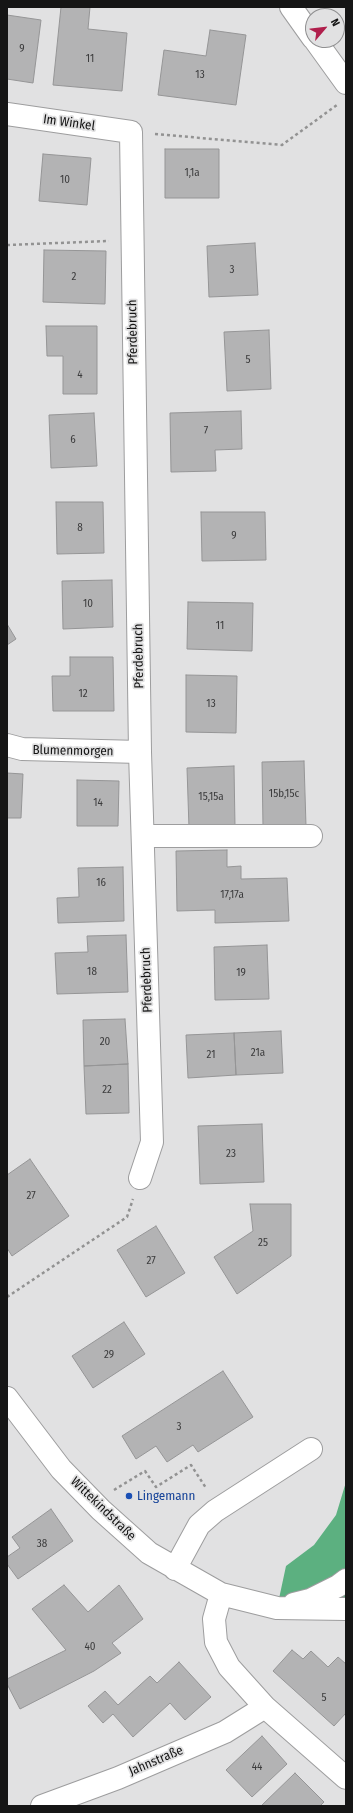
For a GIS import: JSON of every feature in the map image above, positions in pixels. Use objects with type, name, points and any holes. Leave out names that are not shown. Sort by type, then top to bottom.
[{"type":"street","points":[[291,7],[305,26]]},
{"type":"street","points":[[321,48],[346,83]]},
{"type":"street","name":"Im Winkel","points":[[7,114],[131,132]]},
{"type":"street","name":"Pferdebruch","points":[[131,132],[140,752],[144,836],[152,1142],[140,1178]]},
{"type":"street","name":"Blumenmorgen","points":[[7,745],[22,749],[140,752]]},
{"type":"street","points":[[144,836],[311,836]]},
{"type":"street","name":"Wittekindstraße","points":[[7,1398],[61,1469],[94,1503],[149,1553],[221,1594],[277,1608],[346,1609]]},
{"type":"street","points":[[175,1569],[199,1525],[219,1508],[311,1449]]},
{"type":"street","points":[[277,1608],[310,1600],[338,1586],[346,1580]]},
{"type":"street","points":[[221,1594],[214,1619],[216,1642],[229,1667],[265,1707],[346,1778]]},
{"type":"street","name":"Jahnstraße","points":[[42,1806],[118,1778],[225,1732],[265,1707]]},
{"type":"path","points":[[131,132],[282,144],[340,104]]},
{"type":"path","points":[[7,245],[132,240]]},
{"type":"path","points":[[7,1297],[127,1217],[140,1178]]},
{"type":"path","points":[[94,1503],[145,1471],[156,1487],[191,1465],[219,1508]]},
{"type":"green space","points":[[346,1482],[346,1609],[277,1608],[286,1566],[314,1545],[336,1515]]},
{"type":"building","points":[[61,7],[90,7],[88,29],[127,33],[122,91],[53,85]]},
{"type":"building","points":[[7,15],[41,20],[33,83],[7,79]]},
{"type":"building","points":[[210,30],[246,35],[236,105],[158,95],[164,50],[206,56]]},
{"type":"building","points":[[165,149],[219,149],[219,198],[165,198]]},
{"type":"building","points":[[43,154],[91,158],[87,205],[39,201]]},
{"type":"building","points":[[255,243],[258,295],[209,297],[207,246]]},
{"type":"building","points":[[44,250],[106,251],[105,304],[43,302]]},
{"type":"building","points":[[46,326],[97,326],[97,394],[63,394],[63,356],[47,356]]},
{"type":"building","points":[[269,330],[271,389],[227,391],[224,332]]},
{"type":"building","points":[[241,411],[242,449],[215,450],[216,471],[171,472],[170,413]]},
{"type":"building","points":[[94,413],[97,466],[51,468],[49,415]]},
{"type":"building","points":[[56,502],[103,502],[104,553],[57,554]]},
{"type":"building","points":[[201,512],[265,512],[266,560],[202,561]]},
{"type":"building","points":[[112,580],[113,627],[63,629],[62,581]]},
{"type":"building","points":[[188,602],[253,603],[252,651],[187,649]]},
{"type":"building","points":[[7,624],[16,639],[7,645]]},
{"type":"building","points":[[70,657],[113,657],[114,711],[53,711],[52,676],[70,676]]},
{"type":"building","points":[[186,675],[237,676],[236,733],[186,732]]},
{"type":"building","points":[[304,761],[306,826],[263,827],[262,762]]},
{"type":"building","points":[[234,766],[235,827],[189,828],[187,768]]},
{"type":"building","points":[[7,773],[23,774],[21,818],[7,818]]},
{"type":"building","points":[[77,780],[119,781],[118,826],[77,826]]},
{"type":"building","points":[[227,850],[227,867],[241,866],[241,879],[287,878],[289,921],[215,923],[215,910],[177,911],[176,851]]},
{"type":"building","points":[[123,867],[124,921],[58,923],[57,898],[79,897],[78,868]]},
{"type":"building","points":[[126,935],[128,992],[57,994],[55,953],[88,952],[87,936]]},
{"type":"building","points":[[267,945],[269,999],[215,1000],[214,947]]},
{"type":"building","points":[[125,1019],[128,1064],[84,1066],[83,1020]]},
{"type":"building","points":[[281,1031],[283,1073],[236,1075],[234,1033]]},
{"type":"building","points":[[234,1033],[236,1075],[188,1078],[186,1035]]},
{"type":"building","points":[[128,1064],[129,1113],[86,1114],[84,1066]]},
{"type":"building","points":[[262,1124],[264,1182],[200,1184],[198,1126]]},
{"type":"building","points":[[30,1159],[69,1216],[12,1256],[7,1248],[7,1175]]},
{"type":"building","points":[[250,1204],[291,1204],[291,1256],[237,1294],[214,1257],[253,1231]]},
{"type":"building","points":[[156,1226],[185,1273],[146,1297],[117,1250]]},
{"type":"building","points":[[124,1322],[145,1354],[93,1388],[72,1356]]},
{"type":"building","points":[[223,1371],[253,1417],[198,1452],[193,1445],[167,1462],[156,1446],[136,1459],[122,1436]]},
{"type":"building","points":[[51,1509],[73,1541],[18,1579],[7,1564],[7,1557],[20,1548],[12,1537]]},
{"type":"building","points":[[64,1585],[88,1612],[119,1585],[143,1619],[112,1643],[121,1653],[94,1671],[20,1709],[7,1684],[7,1679],[66,1650],[32,1609]]},
{"type":"building","points":[[292,1650],[303,1659],[311,1651],[328,1667],[338,1657],[346,1664],[346,1713],[334,1726],[273,1671]]},
{"type":"building","points":[[179,1662],[211,1697],[185,1720],[170,1703],[133,1737],[113,1714],[103,1723],[88,1706],[105,1691],[118,1705],[150,1676],[157,1683]]},
{"type":"building","points":[[262,1736],[287,1764],[252,1797],[226,1770]]},
{"type":"building","points":[[295,1773],[324,1802],[320,1806],[261,1806]]},
{"type":"place","name":"Lingemann","points":[[129,1496]]}]
